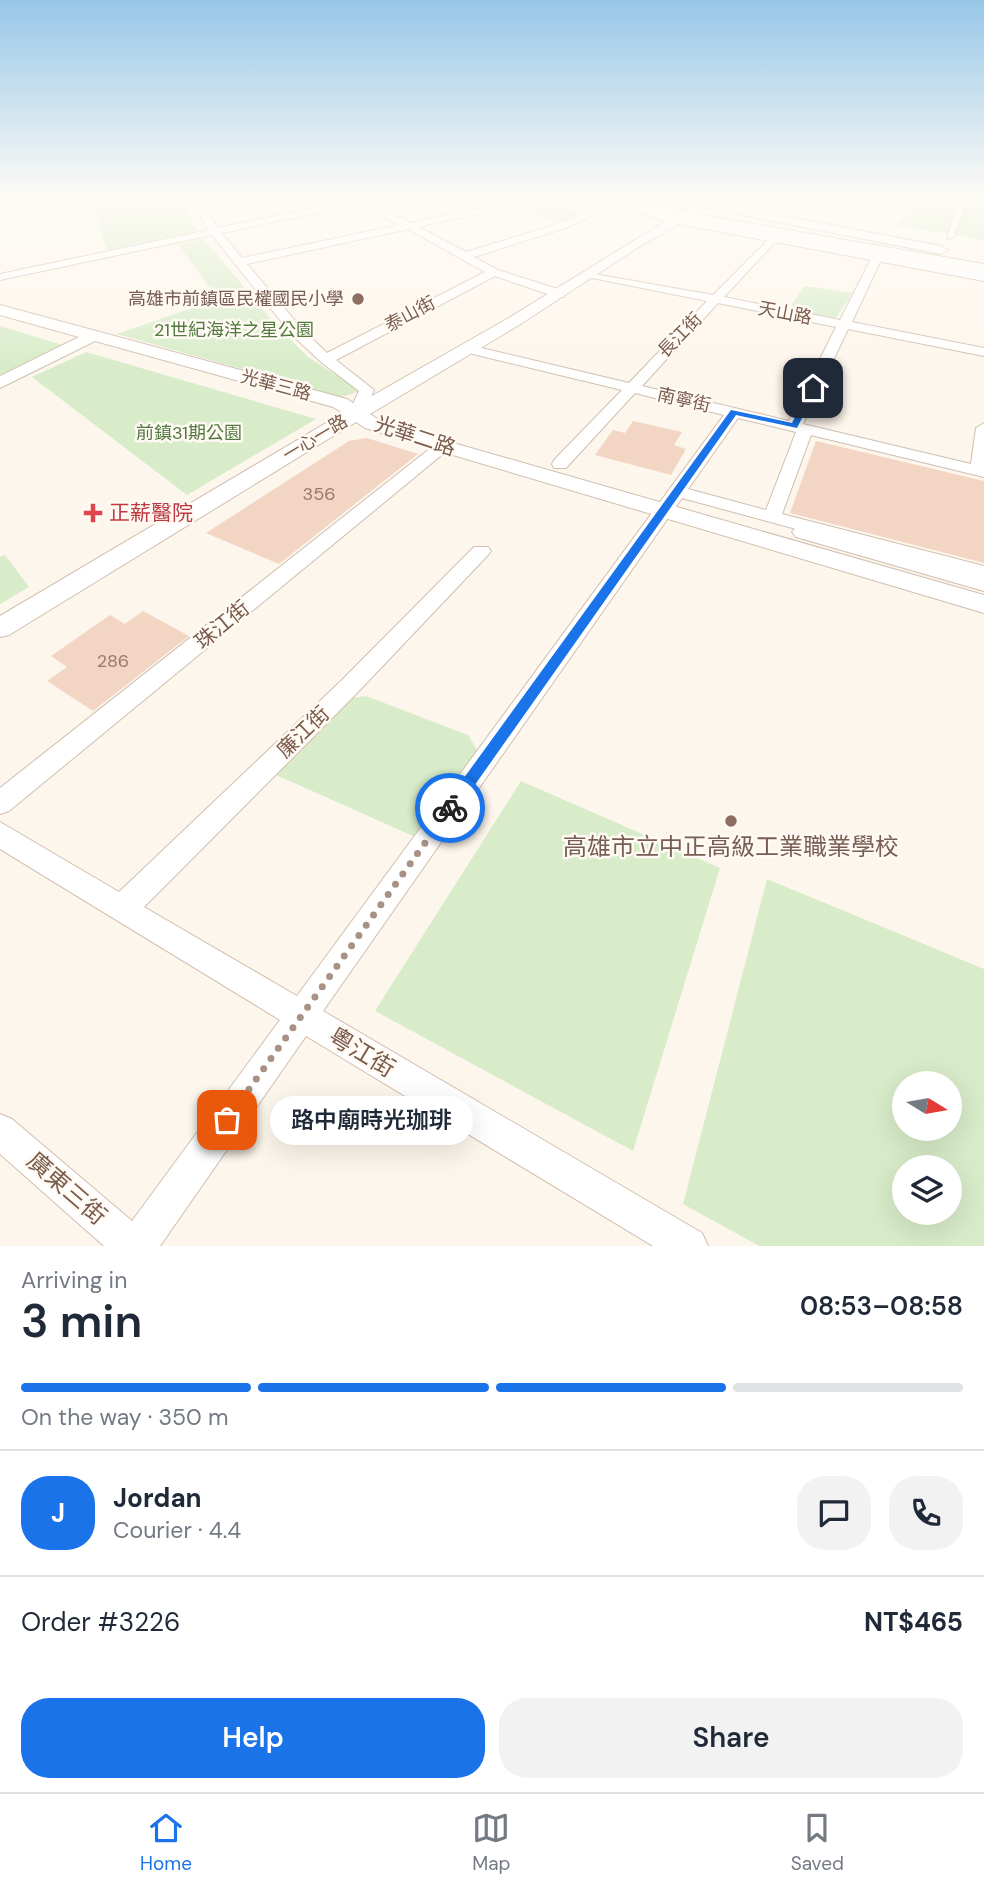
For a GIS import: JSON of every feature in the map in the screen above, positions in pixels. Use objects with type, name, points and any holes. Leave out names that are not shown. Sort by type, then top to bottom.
[{"type":"main road","points":[[879,254],[984,269]]},
{"type":"main road","points":[[947,254],[984,260]]},
{"type":"street","points":[[0,277],[109,254]]},
{"type":"street","points":[[234,254],[297,332],[326,359],[368,391],[356,414]]},
{"type":"street","points":[[241,262],[280,254]]},
{"type":"street","points":[[458,254],[494,272],[560,293]]},
{"type":"street","points":[[463,257],[472,254]]},
{"type":"street","name":"一心一路","points":[[0,628],[621,254]]},
{"type":"street","name":"長江街","points":[[560,464],[758,254]]},
{"type":"street","points":[[772,517],[800,428],[843,325],[878,254]]},
{"type":"street","points":[[879,254],[984,276]]},
{"type":"street","name":"泰山街","points":[[326,359],[494,272]]},
{"type":"street","name":"天山路","points":[[587,274],[984,352]]},
{"type":"street","name":"光華三路","points":[[0,310],[87,340],[327,412],[356,414]]},
{"type":"street","name":"光華三路","points":[[0,320],[87,340]]},
{"type":"street","points":[[0,383],[87,340]]},
{"type":"street","name":"南寧街","points":[[465,348],[981,471]]},
{"type":"street","points":[[135,1246],[734,412]]},
{"type":"street","name":"光華二路","points":[[356,414],[372,424],[443,446],[672,499]]},
{"type":"street","name":"光華二路","points":[[356,414],[391,416],[560,464],[868,560],[984,604]]},
{"type":"street","points":[[981,471],[984,428]]},
{"type":"street","name":"珠江街","points":[[0,803],[443,446]]},
{"type":"street","points":[[672,499],[772,517],[984,573]]},
{"type":"street","name":"廉江街","points":[[121,909],[350,686],[481,551]]},
{"type":"street","name":"光華二路","points":[[868,560],[984,583]]},
{"type":"street","name":"粵江街","points":[[0,834],[121,909],[690,1246]]},
{"type":"street","name":"廣東三街","points":[[0,1131],[135,1246]]},
{"type":"green space","name":"21世紀海洋之星公園","points":[[186,254],[217,254],[274,323],[308,357],[361,391],[341,397],[117,334],[218,299]]},
{"type":"green space","points":[[805,286],[852,293],[836,318],[788,310]]},
{"type":"green space","points":[[0,326],[62,345],[0,375]]},
{"type":"green space","name":"前鎮31期公園","points":[[86,352],[316,419],[187,495],[32,377]]},
{"type":"green space","points":[[5,555],[29,587],[0,604],[0,557]]},
{"type":"green space","points":[[366,696],[468,735],[477,750],[413,836],[274,774],[344,699]]},
{"type":"green space","points":[[521,781],[720,868],[633,1151],[375,1011]]},
{"type":"green space","points":[[767,879],[984,969],[984,1246],[759,1246],[683,1204]]},
{"type":"building","points":[[633,421],[682,432],[674,445],[686,449],[671,475],[595,455],[613,430],[625,433]]},
{"type":"building","points":[[367,438],[418,454],[279,564],[206,533],[349,441]]},
{"type":"building","points":[[816,441],[984,481],[984,563],[790,513]]},
{"type":"building","points":[[143,611],[189,636],[93,711],[47,681],[67,667],[51,656],[110,615],[125,624]]},
{"type":"way so far","points":[[227,1120],[450,808]]},
{"type":"place","name":"高雄市前鎮區民權國民小學","points":[[358,299]]},
{"type":"place","name":"正薪醫院","points":[[93,513]]},
{"type":"place","name":"高雄市立中正高級工業職業學校","points":[[731,821]]},
{"type":"place","name":"路中廟時光珈琲","points":[[227,1120]]},
{"type":"route","points":[[450,808],[734,412],[794,427],[813,388]]}]
